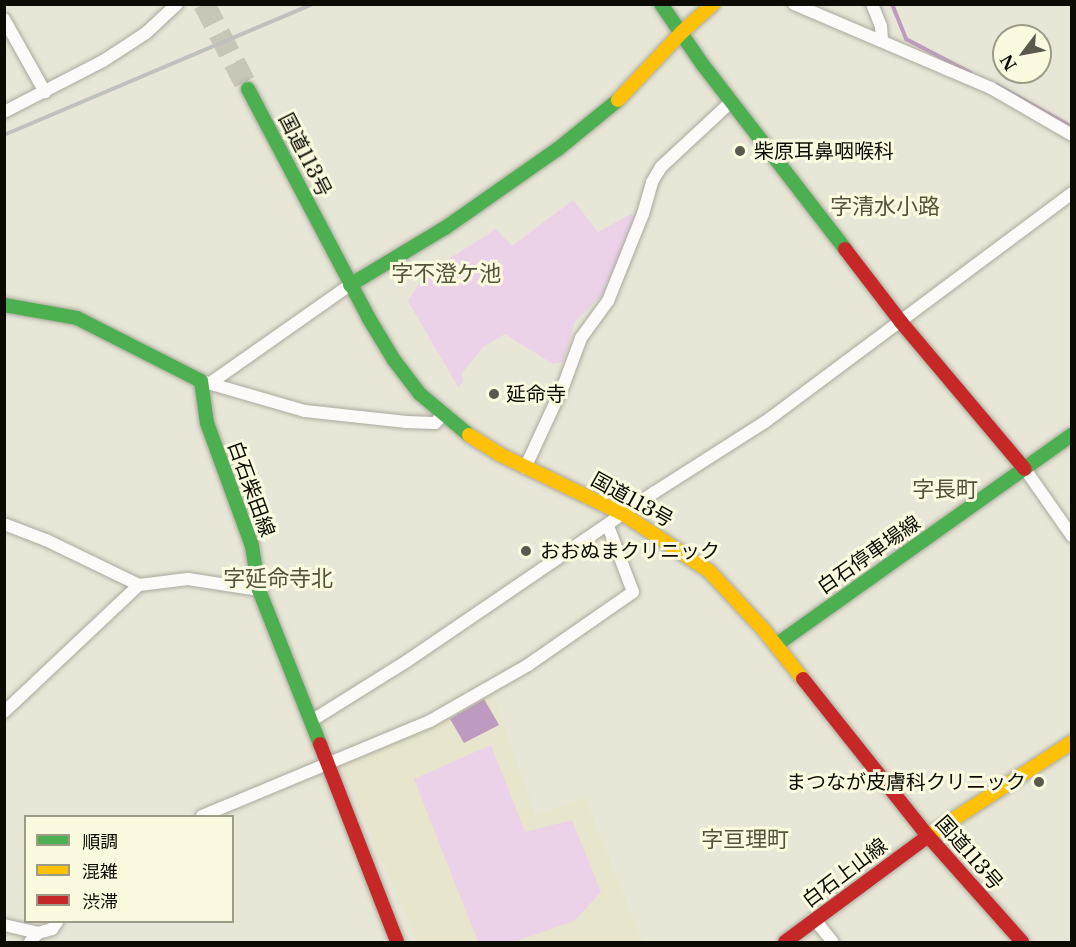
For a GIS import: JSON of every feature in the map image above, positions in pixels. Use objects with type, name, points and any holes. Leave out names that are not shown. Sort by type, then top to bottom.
[{"type":"main road","points":[[661,4],[731,102],[901,322],[1025,469]]},
{"type":"main road","points":[[350,285],[462,216],[558,149],[620,98],[713,4]]},
{"type":"main road","name":"国道113号","points":[[248,89],[350,285],[394,360],[420,394],[443,415],[498,454],[625,515],[709,571],[776,645],[928,836],[1022,942]]},
{"type":"main road","points":[[4,305],[77,318],[205,383]]},
{"type":"main road","name":"白石柴田線","points":[[205,383],[207,423],[252,546],[259,590],[397,942]]},
{"type":"main road","name":"白石停車場線","points":[[776,645],[1071,435]]},
{"type":"main road","name":"白石上山線","points":[[785,942],[928,836],[1071,742]]},
{"type":"street","points":[[4,112],[103,61],[147,33],[177,4]]},
{"type":"street","points":[[794,4],[991,88],[1071,135]]},
{"type":"street","points":[[872,4],[881,26],[882,42]]},
{"type":"street","points":[[4,19],[45,92]]},
{"type":"street","points":[[525,468],[564,384],[581,338],[608,301],[643,214],[651,182],[661,167],[731,102]]},
{"type":"street","points":[[311,722],[407,661],[625,515],[655,492],[765,422],[1071,193]]},
{"type":"street","points":[[205,383],[350,285]]},
{"type":"street","points":[[205,383],[305,411],[435,423],[443,415]]},
{"type":"street","points":[[1025,469],[1071,536]]},
{"type":"street","points":[[4,524],[46,540],[139,585],[188,579],[259,590]]},
{"type":"street","points":[[204,815],[430,721],[528,665],[633,592],[608,526]]},
{"type":"street","points":[[4,712],[139,585]]},
{"type":"street","points":[[815,920],[833,942]]},
{"type":"street","points":[[4,924],[34,938],[52,928],[56,923]]},
{"type":"shaded area","points":[[573,200],[598,232],[631,214],[637,220],[602,295],[575,322],[563,362],[553,364],[505,334],[483,347],[462,373],[463,382],[458,387],[408,301],[425,274],[496,229],[512,246]]},
{"type":"shaded area","points":[[490,685],[536,816],[585,797],[643,942],[417,942],[340,762]]},
{"type":"shaded area","points":[[484,699],[499,725],[464,743],[450,719]]},
{"type":"shaded area","points":[[491,745],[525,832],[572,820],[601,892],[574,921],[514,942],[478,942],[414,779]]},
{"type":"waterway","points":[[892,4],[906,39],[971,73]]},
{"type":"waterway","points":[[997,85],[1072,127]]},
{"type":"tunnel","points":[[204,4],[248,89]]},
{"type":"railway","points":[[4,135],[312,4]]},
{"type":"traffic: fast","points":[[661,4],[703,65],[845,249]]},
{"type":"traffic: fast","points":[[248,89],[368,317],[394,360],[420,394],[469,435]]},
{"type":"traffic: fast","points":[[350,285],[445,228],[558,149],[618,100]]},
{"type":"traffic: fast","points":[[4,305],[77,318],[201,381],[207,423],[252,546],[259,590],[320,744]]},
{"type":"traffic: fast","points":[[776,645],[1072,435]]},
{"type":"traffic: slow","points":[[618,100],[682,32],[713,4]]},
{"type":"traffic: slow","points":[[469,435],[499,454],[625,515],[709,571],[764,630],[803,679]]},
{"type":"traffic: slow","points":[[928,836],[1072,742]]},
{"type":"traffic: jam","points":[[845,249],[901,322],[1025,469]]},
{"type":"traffic: jam","points":[[803,679],[928,836],[1022,942]]},
{"type":"traffic: jam","points":[[320,744],[397,942]]},
{"type":"traffic: jam","points":[[785,942],[928,836]]},
{"type":"place","name":"柴原耳鼻咽喉科","points":[[740,151]]},
{"type":"place","name":"延命寺","points":[[494,394]]},
{"type":"place","name":"おおぬまクリニック","points":[[526,551]]},
{"type":"place","name":"まつなが皮膚科クリニック","points":[[1039,782]]},
{"type":"district","name":"字清水小路","points":[[885,207]]},
{"type":"district","name":"字不澄ケ池","points":[[446,274]]},
{"type":"district","name":"字長町","points":[[945,490]]},
{"type":"district","name":"字延命寺北","points":[[278,579]]},
{"type":"district","name":"字亘理町","points":[[745,840]]}]
